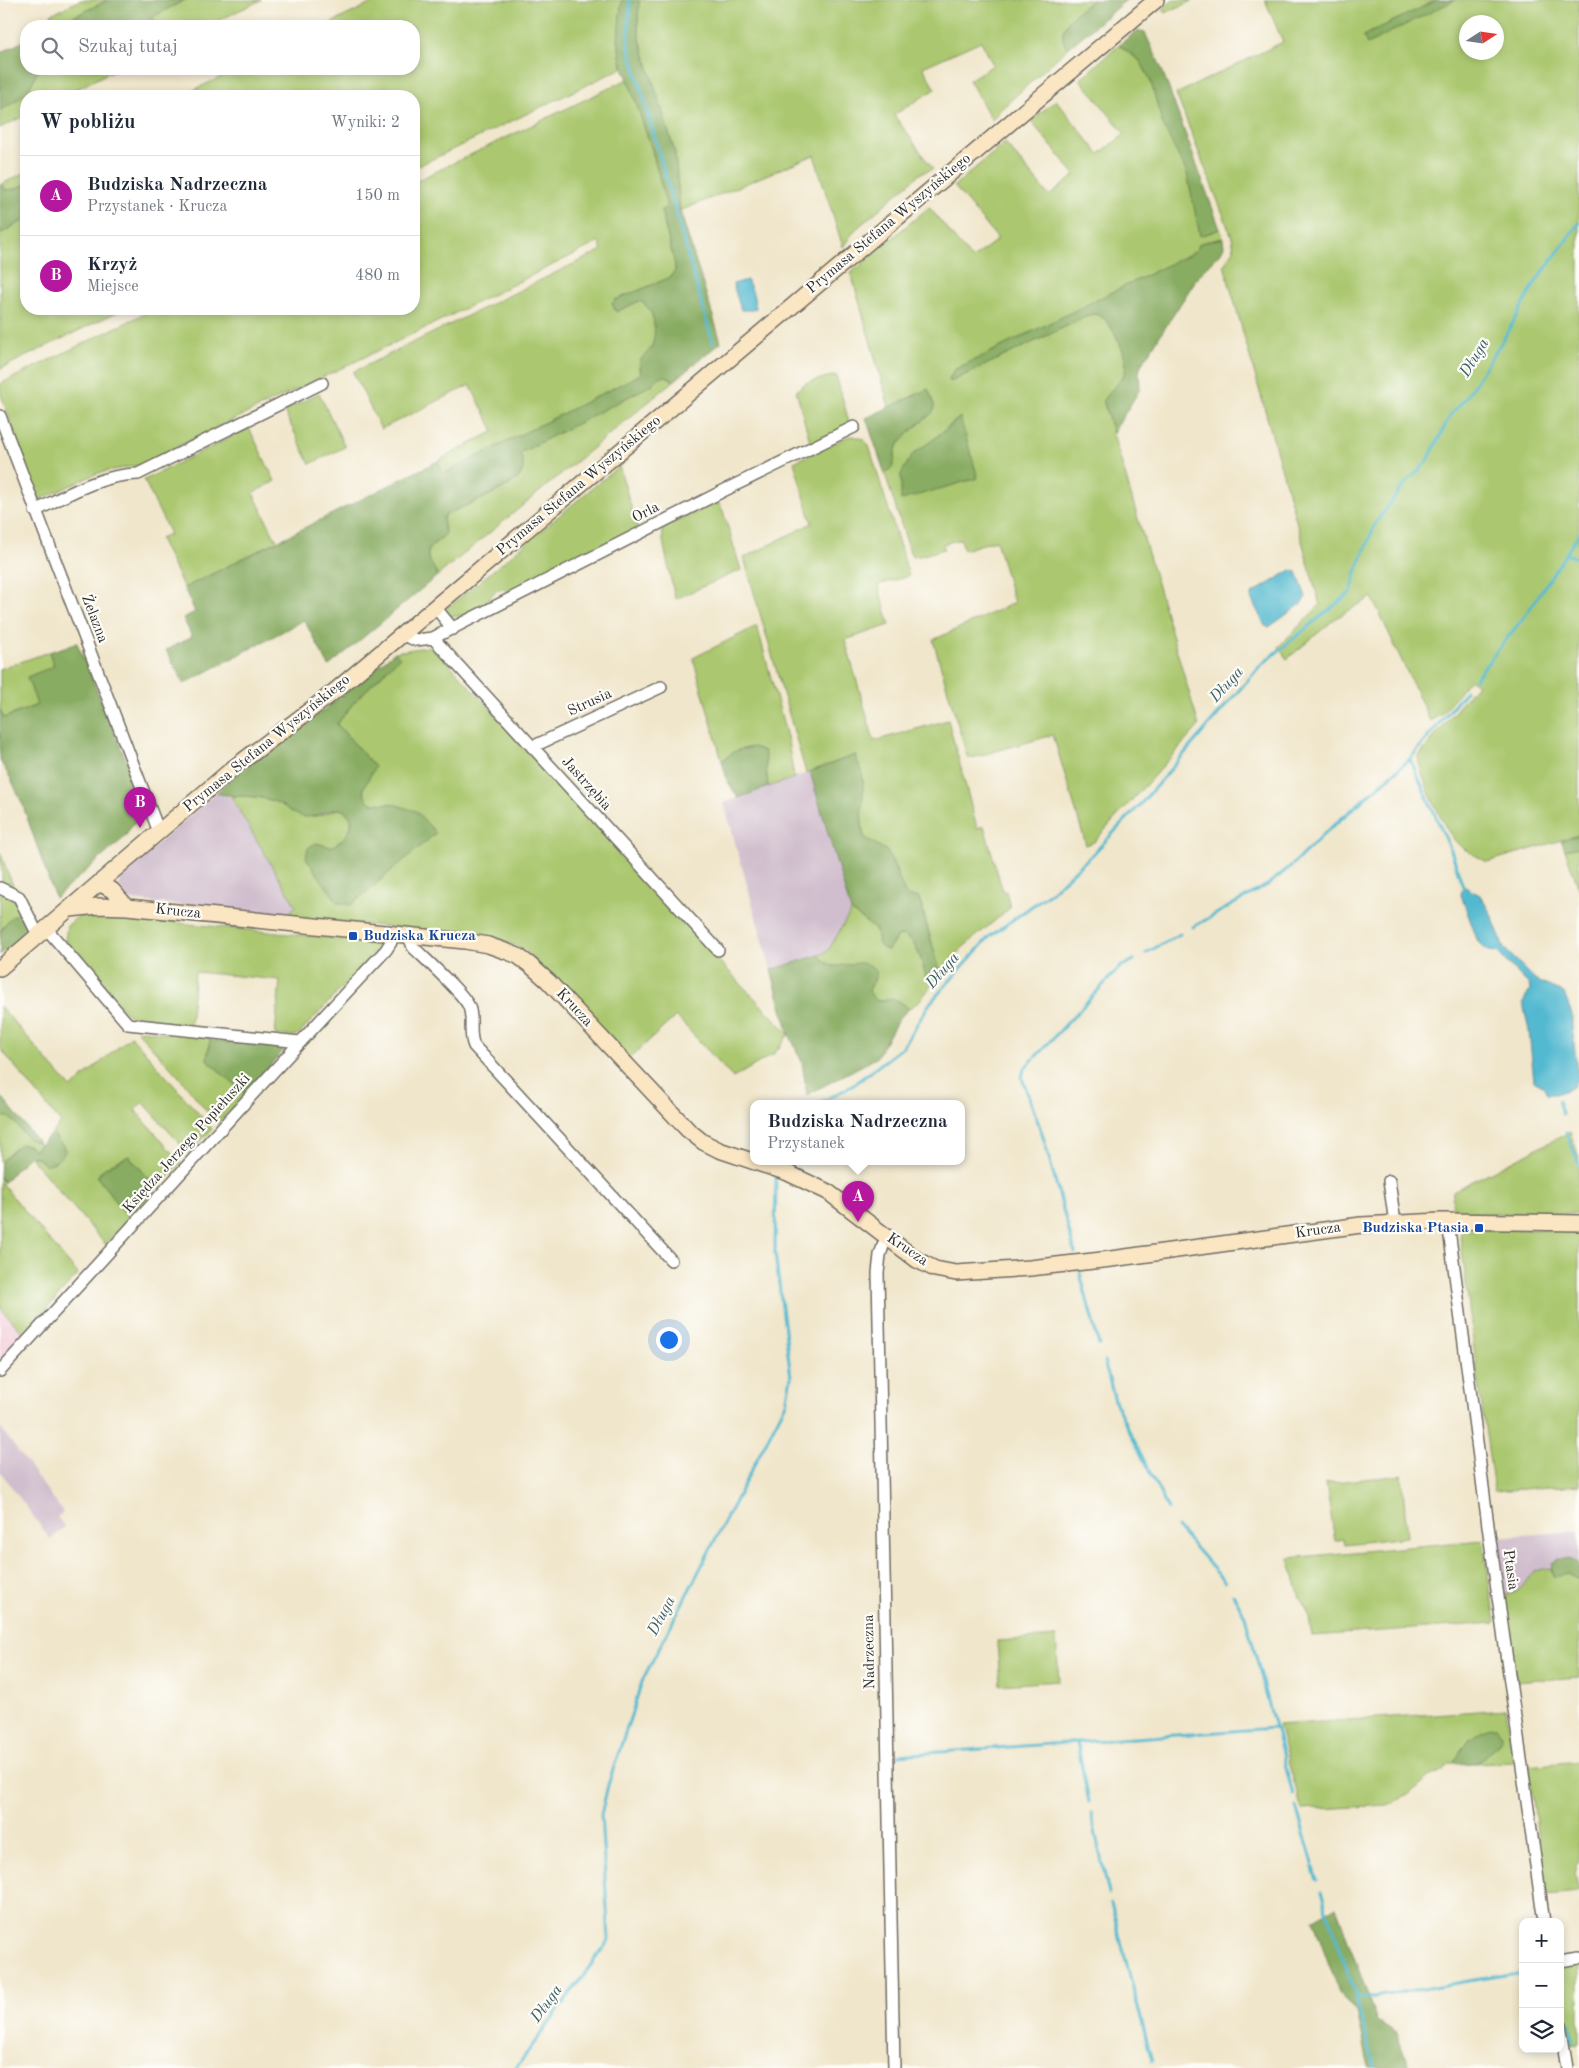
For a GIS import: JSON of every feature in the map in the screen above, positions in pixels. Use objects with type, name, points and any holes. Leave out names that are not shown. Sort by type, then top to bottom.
[{"type":"street","name":"Prymasa Stefana Wyszyńskiego","points":[[0,968],[232,769],[330,695],[1156,0]]},
{"type":"street","points":[[35,511],[96,481],[114,476],[138,474],[322,383]]},
{"type":"street","name":"Żelazna","points":[[0,416],[159,832]]},
{"type":"street","name":"Orla","points":[[402,635],[416,640],[433,638],[854,426]]},
{"type":"street","points":[[435,607],[452,628]]},
{"type":"street","name":"Jastrzębia","points":[[433,638],[718,950]]},
{"type":"street","name":"Strusia","points":[[532,747],[661,687]]},
{"type":"street","points":[[111,907],[100,895],[99,883],[107,886],[127,907]]},
{"type":"street","points":[[0,888],[19,897],[42,932],[128,1024],[300,1042]]},
{"type":"street","name":"Krucza","points":[[70,909],[98,906],[127,907],[478,943],[518,956],[548,981],[693,1134],[703,1142],[719,1150],[750,1160]]},
{"type":"street","name":"Księdza Jerzego Popiełuszki","points":[[0,1371],[386,950],[391,942],[392,934]]},
{"type":"street","points":[[409,936],[413,947],[466,1000],[470,1013],[470,1035],[474,1046],[671,1260]]},
{"type":"street","name":"Krucza","points":[[764,1165],[828,1192],[862,1216],[917,1260],[935,1269],[968,1273],[1112,1259],[1361,1225],[1448,1222],[1579,1223]]},
{"type":"street","points":[[1389,1181],[1395,1223]]},
{"type":"street","name":"Ptasia","points":[[1448,1222],[1490,1542],[1543,1918]]},
{"type":"street","name":"Nadrzeczna","points":[[886,1237],[880,1254],[878,1273],[894,2068]]},
{"type":"street","points":[[1564,1960],[1579,1958]]},
{"type":"street","points":[[1564,2049],[1567,2068]]},
{"type":"shaded area","points":[[810,772],[851,911],[828,952],[771,970],[724,803]]},
{"type":"shaded area","points":[[216,793],[231,797],[296,906],[286,916],[132,900],[125,896],[119,884],[120,877]]},
{"type":"shaded area","points":[[0,1308],[27,1336],[0,1365]]},
{"type":"shaded area","points":[[0,1427],[63,1512],[57,1517],[65,1527],[50,1539],[0,1471]]},
{"type":"shaded area","points":[[1579,1531],[1579,1563],[1575,1560],[1552,1563],[1551,1568],[1535,1572],[1520,1590],[1511,1594],[1504,1594],[1495,1537]]},
{"type":"green space","points":[[81,0],[108,0],[66,20],[54,20],[51,14]]},
{"type":"green space","points":[[108,0],[185,0],[152,17],[154,20],[67,20]]},
{"type":"green space","points":[[185,0],[261,0],[219,20],[154,20],[152,17]]},
{"type":"green space","points":[[378,0],[622,0],[618,40],[622,68],[420,165],[420,90],[194,90],[225,75],[420,75],[420,20],[337,20]]},
{"type":"green space","points":[[622,0],[639,0],[638,26],[640,39],[675,153],[680,211],[721,342],[674,381],[668,376],[659,377],[653,384],[520,453],[523,461],[523,470],[515,480],[497,491],[445,515],[443,518],[445,535],[432,545],[428,553],[437,576],[329,666],[304,620],[184,684],[166,650],[192,637],[183,618],[195,612],[184,588],[438,461],[443,474],[641,374],[640,361],[651,348],[654,340],[651,314],[648,308],[639,301],[616,312],[612,304],[615,300],[669,278],[675,271],[675,265],[661,210],[667,207],[652,150],[624,70],[619,50],[619,20]]},
{"type":"green space","points":[[639,0],[1094,0],[1071,18],[1064,28],[1063,35],[1067,49],[1000,110],[992,120],[969,80],[993,65],[981,41],[923,67],[935,89],[894,115],[933,169],[921,173],[855,230],[843,247],[814,155],[680,211],[675,153],[640,39],[638,26]]},
{"type":"green space","points":[[1094,0],[1126,0],[1067,49],[1063,35],[1064,28],[1071,18]]},
{"type":"green space","points":[[1173,0],[1194,0],[1165,13],[1163,9]]},
{"type":"green space","points":[[1265,0],[1437,0],[1363,36],[1367,43],[1455,0],[1579,0],[1579,835],[1487,862],[1457,843],[1433,802],[1419,765],[1418,757],[1477,684],[1470,679],[1442,714],[1430,721],[1372,597],[1336,618],[1287,659],[1278,647],[1320,605],[1224,265],[1234,250],[1232,237],[1176,94],[1283,42]]},
{"type":"green space","points":[[1437,0],[1455,0],[1367,44],[1363,36]]},
{"type":"green space","points":[[1138,30],[1145,33],[1161,67],[1220,229],[1200,236],[1187,173],[1163,126],[1150,79],[1140,61],[1119,45]]},
{"type":"green space","points":[[20,43],[20,75],[36,75],[27,90],[20,90],[20,97],[0,110],[0,53]]},
{"type":"green space","points":[[1119,45],[1140,61],[1150,79],[1172,141],[1187,173],[1192,194],[1210,233],[1220,229],[1223,238],[1200,243],[1197,251],[954,370],[949,379],[950,382],[1092,314],[1099,315],[1114,331],[1124,356],[1126,368],[1123,377],[1103,400],[1199,726],[1094,842],[1086,845],[1053,735],[968,759],[933,640],[1014,603],[996,540],[964,550],[961,539],[943,544],[944,549],[916,557],[911,555],[885,474],[893,466],[896,448],[928,416],[934,404],[928,389],[889,407],[851,273],[929,207],[972,259],[998,239],[954,186],[1005,143],[1049,196],[1075,175],[1031,121],[1056,100],[1099,154],[1125,134],[1080,79]],"holes":[[[960,417],[901,499],[937,436]]]},
{"type":"green space","points":[[36,75],[104,75],[75,90],[27,90]]},
{"type":"green space","points":[[628,79],[652,150],[667,207],[661,211],[675,265],[675,271],[669,278],[615,300],[616,312],[639,301],[652,314],[655,327],[654,341],[650,351],[641,360],[641,374],[443,474],[438,461],[494,431],[470,385],[381,429],[353,372],[602,250],[599,242],[417,332],[139,465],[98,473],[39,500],[0,392],[0,384],[142,315],[420,315],[420,179]]},
{"type":"green space","points":[[20,97],[20,118],[0,128],[0,110]]},
{"type":"green space","points":[[20,175],[20,187],[6,190],[2,184]]},
{"type":"green space","points":[[2,184],[6,190],[20,187],[20,222],[0,234],[0,185]]},
{"type":"green space","points":[[20,222],[20,315],[111,315],[0,369],[0,234]]},
{"type":"green space","points":[[1223,238],[1224,247],[1220,254],[1199,275],[1141,365],[1139,372],[1140,389],[1113,433],[1103,400],[1123,377],[1126,362],[1122,347],[1114,331],[1097,314],[1092,314],[950,382],[949,379],[954,370],[1196,251],[1200,243]]},
{"type":"green space","points":[[664,375],[674,381],[437,576],[428,555],[431,548],[444,534],[443,518],[445,515],[496,492],[515,481],[520,476],[522,470],[523,464],[520,453],[653,384],[659,377]]},
{"type":"green space","points":[[836,375],[850,426],[811,445],[796,391],[806,383]]},
{"type":"green space","points":[[928,389],[934,404],[934,411],[900,442],[895,451],[894,463],[885,474],[866,418]]},
{"type":"green space","points":[[319,393],[345,447],[310,464],[284,411]]},
{"type":"green space","points":[[960,417],[978,478],[901,500],[901,474],[912,455],[946,430]]},
{"type":"green space","points":[[249,428],[275,481],[253,493],[277,541],[184,588],[160,539],[170,534],[144,480]]},
{"type":"green space","points":[[853,436],[863,439],[869,446],[909,576],[878,585],[890,625],[845,640],[874,741],[948,720],[977,828],[984,826],[1003,892],[1006,891],[1010,908],[961,949],[941,974],[919,897],[908,897],[902,889],[892,860],[886,853],[864,837],[861,815],[863,782],[855,755],[806,773],[744,558],[812,523],[794,462],[847,437]]},
{"type":"green space","points":[[619,466],[638,530],[513,592],[501,589],[495,591],[482,607],[462,616],[448,616],[444,611]]},
{"type":"green space","points":[[718,502],[723,511],[741,570],[675,599],[662,528]]},
{"type":"green space","points":[[757,626],[788,741],[794,778],[768,787],[765,755],[760,749],[744,748],[730,754],[722,761],[693,658]]},
{"type":"green space","points":[[77,643],[147,810],[140,820],[132,825],[125,837],[55,898],[22,803],[0,761],[0,709],[4,718],[37,705],[27,677],[54,666],[49,652]]},
{"type":"green space","points":[[433,646],[715,957],[789,1034],[775,1053],[733,1078],[676,1016],[629,1059],[525,950],[496,938],[286,916],[296,906],[231,797],[258,797],[274,801],[296,813],[307,816],[321,815],[337,809],[347,813],[351,818],[348,834],[337,845],[326,847],[332,894],[412,811],[393,804],[371,803],[366,799],[363,789],[374,767],[337,724],[356,700],[400,657],[395,652]]},
{"type":"green space","points":[[49,652],[54,666],[37,705],[3,718],[0,709],[0,669]]},
{"type":"green space","points":[[395,652],[400,657],[356,700],[337,724],[375,767],[363,789],[366,799],[371,803],[393,804],[416,811],[436,833],[351,905],[338,903],[306,858],[308,848],[316,843],[332,847],[345,836],[349,831],[352,821],[345,811],[336,809],[304,817],[266,799],[216,793],[271,747],[294,734]]},
{"type":"green space","points":[[754,747],[764,751],[768,787],[738,798],[727,780],[722,761],[735,751]]},
{"type":"green space","points":[[855,755],[863,778],[862,823],[864,837],[887,851],[905,893],[909,897],[918,897],[941,974],[936,980],[926,977],[919,953],[908,938],[903,935],[896,938],[888,950],[884,949],[878,943],[876,930],[851,911],[810,772]]},
{"type":"green space","points":[[1579,835],[1579,847],[1565,850],[1561,840]]},
{"type":"green space","points":[[1579,847],[1579,889],[1565,850]]},
{"type":"green space","points":[[0,852],[13,886],[2,884]]},
{"type":"green space","points":[[0,893],[11,895],[23,912],[5,924],[0,933]]},
{"type":"green space","points":[[851,911],[892,945],[896,938],[903,935],[908,938],[919,953],[926,977],[936,980],[920,1000],[909,1009],[897,1000],[876,1001],[868,992],[875,980],[837,968],[819,955],[828,951]]},
{"type":"green space","points":[[23,912],[29,930],[0,955],[0,934],[3,927],[12,917]]},
{"type":"green space","points":[[87,914],[380,943],[378,949],[300,1033],[294,1036],[275,1035],[280,980],[195,972],[190,1026],[139,1020],[128,1015],[65,941],[67,926],[76,918]]},
{"type":"green space","points":[[819,955],[832,966],[863,963],[873,968],[877,973],[870,987],[870,993],[873,997],[877,1001],[897,1000],[909,1009],[899,1018],[876,1058],[807,1095],[802,1062],[789,1034],[771,970]]},
{"type":"green space","points":[[0,1006],[71,1088],[131,1036],[212,1129],[189,1154],[143,1102],[135,1110],[181,1163],[157,1188],[129,1156],[103,1169],[97,1177],[129,1218],[105,1244],[31,1158],[36,1157],[45,1165],[59,1141],[52,1133],[61,1123],[0,1048]]},
{"type":"green space","points":[[137,1031],[210,1038],[207,1060],[245,1094],[217,1124],[182,1080]]},
{"type":"green space","points":[[210,1040],[281,1047],[283,1051],[245,1094],[207,1060]]},
{"type":"green space","points":[[3,1098],[38,1142],[27,1137],[11,1119],[0,1117],[0,1100]]},
{"type":"green space","points":[[6,1116],[15,1122],[28,1138],[38,1142],[40,1145],[34,1150],[28,1145],[13,1149],[0,1162],[0,1117]]},
{"type":"green space","points":[[1570,1132],[1579,1157],[1579,1214],[1452,1213],[1453,1191]]},
{"type":"green space","points":[[52,1133],[64,1147],[65,1152],[59,1159],[45,1165],[39,1158],[34,1156],[31,1158],[29,1156],[4,1182],[0,1178],[1,1161],[20,1144],[28,1145],[35,1150]]},
{"type":"green space","points":[[129,1156],[157,1188],[129,1218],[97,1177],[105,1168]]},
{"type":"green space","points":[[0,1178],[4,1182],[2,1184],[78,1274],[24,1334],[0,1308]]},
{"type":"green space","points":[[1464,1229],[1579,1230],[1579,1485],[1494,1491],[1460,1234]]},
{"type":"green space","points":[[1402,1475],[1407,1537],[1345,1544],[1343,1539],[1335,1541],[1326,1483]]},
{"type":"green space","points":[[1483,1540],[1495,1623],[1312,1636],[1308,1612],[1300,1598],[1289,1558]]},
{"type":"green space","points":[[1558,1559],[1568,1559],[1579,1563],[1579,1580],[1567,1574],[1555,1577],[1551,1569],[1552,1563]]},
{"type":"green space","points":[[1551,1568],[1553,1576],[1567,1574],[1579,1580],[1579,1677],[1516,1682],[1504,1594],[1519,1590],[1537,1571]]},
{"type":"green space","points":[[1056,1637],[1059,1681],[1000,1685],[997,1641]]},
{"type":"green space","points":[[1506,1709],[1513,1761],[1476,1763],[1499,1744],[1470,1738],[1454,1764],[1448,1764],[1442,1771],[1431,1776],[1408,1795],[1388,1805],[1302,1810],[1278,1725]]},
{"type":"green space","points":[[1492,1727],[1497,1727],[1502,1736],[1499,1744],[1476,1763],[1454,1764],[1473,1736]]},
{"type":"green space","points":[[1579,1761],[1579,1861],[1575,1874],[1579,1892],[1546,1895],[1528,1766]]},
{"type":"green space","points":[[1336,1907],[1377,2021],[1397,2033],[1409,2068],[1369,2068],[1357,2011],[1340,1995],[1313,1920]]},
{"type":"green space","points":[[1579,1961],[1579,2044],[1570,2045],[1564,2009],[1564,1963]]},
{"type":"water","points":[[747,280],[753,293],[756,308],[741,310],[733,284]]},
{"type":"water","points":[[1291,570],[1297,572],[1306,597],[1300,605],[1269,627],[1265,626],[1251,598],[1253,593]]},
{"type":"water","points":[[1463,886],[1480,895],[1492,916],[1504,948],[1537,981],[1564,993],[1572,1015],[1578,1078],[1573,1087],[1556,1094],[1547,1094],[1544,1087],[1534,1081],[1529,1031],[1523,1003],[1530,989],[1529,985],[1497,952],[1488,951],[1478,942],[1461,895]]},
{"type":"waterway","points":[[630,0],[628,44],[713,343]]},
{"type":"waterway","name":"Długa","points":[[825,1100],[852,1086],[903,1047],[930,1003],[989,937],[1050,893],[1092,855],[1138,807],[1261,665],[1351,592],[1356,572],[1375,524],[1403,486],[1427,462],[1451,414],[1465,399],[1509,330],[1535,283],[1579,223]]},
{"type":"waterway","points":[[1475,679],[1527,613],[1579,534]]},
{"type":"waterway","points":[[1567,554],[1579,559]]},
{"type":"waterway","points":[[1193,927],[1269,884],[1291,866],[1326,832],[1410,759],[1466,691]]},
{"type":"waterway","points":[[1410,759],[1452,853],[1464,890]]},
{"type":"waterway","points":[[1146,953],[1180,934]]},
{"type":"waterway","points":[[1075,1253],[1043,1136],[1022,1078],[1024,1069],[1120,967],[1134,960]]},
{"type":"waterway","points":[[1558,1101],[1562,1114]]},
{"type":"waterway","points":[[1566,1132],[1579,1164]]},
{"type":"waterway","name":"Długa","points":[[516,2068],[609,1940],[601,1815],[608,1785],[643,1679],[786,1403],[791,1377],[775,1253],[776,1172]]},
{"type":"waterway","points":[[1080,1273],[1099,1345]]},
{"type":"waterway","points":[[1104,1361],[1116,1404],[1168,1509]]},
{"type":"waterway","points":[[1177,1527],[1225,1582]]},
{"type":"waterway","points":[[1233,1594],[1245,1616],[1293,1794]]},
{"type":"waterway","points":[[898,1755],[1274,1728]]},
{"type":"waterway","points":[[1077,1742],[1089,1802]]},
{"type":"waterway","points":[[1296,1807],[1318,1880]]},
{"type":"waterway","points":[[1091,1813],[1109,1894]]},
{"type":"waterway","points":[[1321,1892],[1356,1997],[1375,2068]]},
{"type":"waterway","points":[[1111,1903],[1152,2061]]},
{"type":"waterway","points":[[1356,1997],[1374,1997],[1519,1973]]},
{"type":"waterway","points":[[1564,1990],[1567,2008]]},
{"type":"waterway","points":[[1570,2023],[1573,2042]]},
{"type":"place","name":"Krzyż","points":[[140,828]]},
{"type":"place","name":"Budziska Krucza","points":[[353,936]]},
{"type":"place","name":"Budziska Nadrzeczna","points":[[858,1222]]},
{"type":"place","name":"Budziska Ptasia","points":[[1479,1228]]}]
